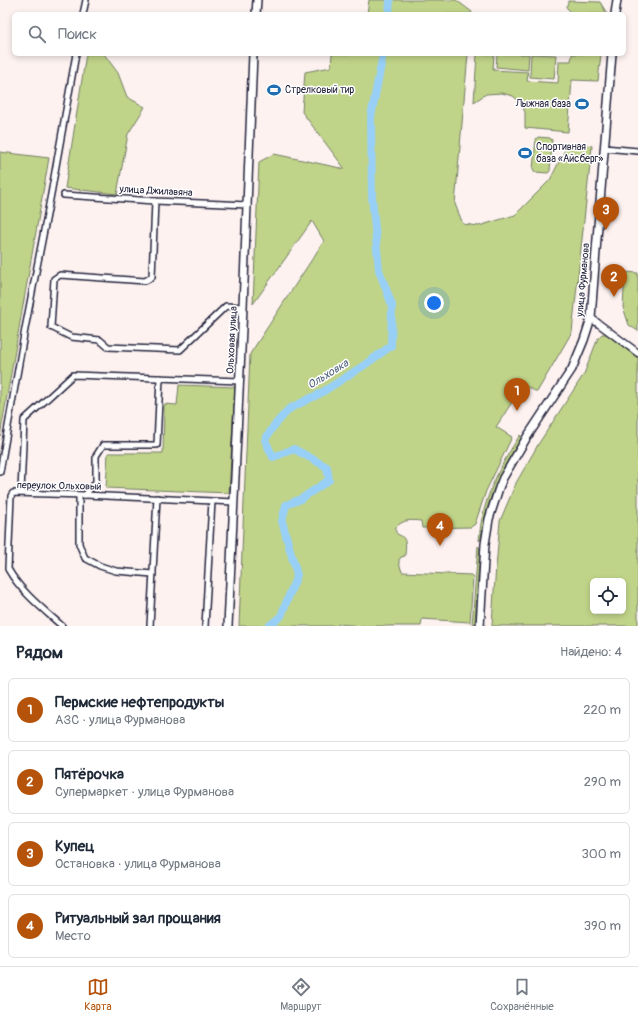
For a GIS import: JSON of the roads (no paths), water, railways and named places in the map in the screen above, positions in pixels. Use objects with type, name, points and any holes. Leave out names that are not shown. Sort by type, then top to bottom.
[{"type":"main road","points":[[256,12],[257,0]]},
{"type":"main road","points":[[615,12],[617,0]]},
{"type":"main road","name":"Ольховая улица","points":[[228,626],[248,205],[253,56]]},
{"type":"main road","name":"улица Фурманова","points":[[480,626],[485,544],[489,519],[499,488],[503,478],[527,437],[572,369],[591,318],[612,56]]},
{"type":"street","points":[[83,12],[86,0]]},
{"type":"street","points":[[0,472],[76,56]]},
{"type":"street","points":[[604,148],[638,152]]},
{"type":"street","name":"улица Джилавяна","points":[[64,195],[248,205]]},
{"type":"street","points":[[155,201],[152,277],[145,281],[60,275],[54,279],[52,327],[71,337],[100,340],[108,347],[180,350],[226,306],[243,308]]},
{"type":"street","points":[[591,318],[638,353]]},
{"type":"street","points":[[21,492],[24,420],[73,375],[240,381]]},
{"type":"street","points":[[153,574],[116,571],[100,566],[85,558],[79,544],[82,495],[96,482],[96,456],[103,444],[157,445],[160,378]]},
{"type":"street","name":"переулок Ольховый","points":[[62,626],[20,587],[8,569],[11,496],[13,493],[21,492],[234,502]]},
{"type":"street","points":[[150,626],[157,498]]},
{"type":"street","points":[[206,626],[212,501]]},
{"type":"waterway","name":"Ольховка","points":[[389,12],[390,0]]},
{"type":"waterway","name":"Ольховка","points":[[269,626],[281,616],[297,575],[282,521],[286,505],[301,499],[329,480],[327,467],[294,449],[273,457],[265,440],[273,427],[289,409],[321,393],[391,346],[392,305],[379,270],[372,197],[371,117],[383,56]]},
{"type":"place","name":"Стрелковый тир","points":[[274,90]]},
{"type":"place","name":"Лыжная база","points":[[582,104]]},
{"type":"place","name":"Спортивная база «Айсберг»","points":[[525,153]]},
{"type":"place","name":"Купец","points":[[606,230]]},
{"type":"place","name":"Пятёрочка","points":[[614,297]]},
{"type":"place","name":"Пермские нефтепродукты","points":[[517,411]]},
{"type":"place","name":"Ритуальный зал прощания","points":[[440,546]]}]
